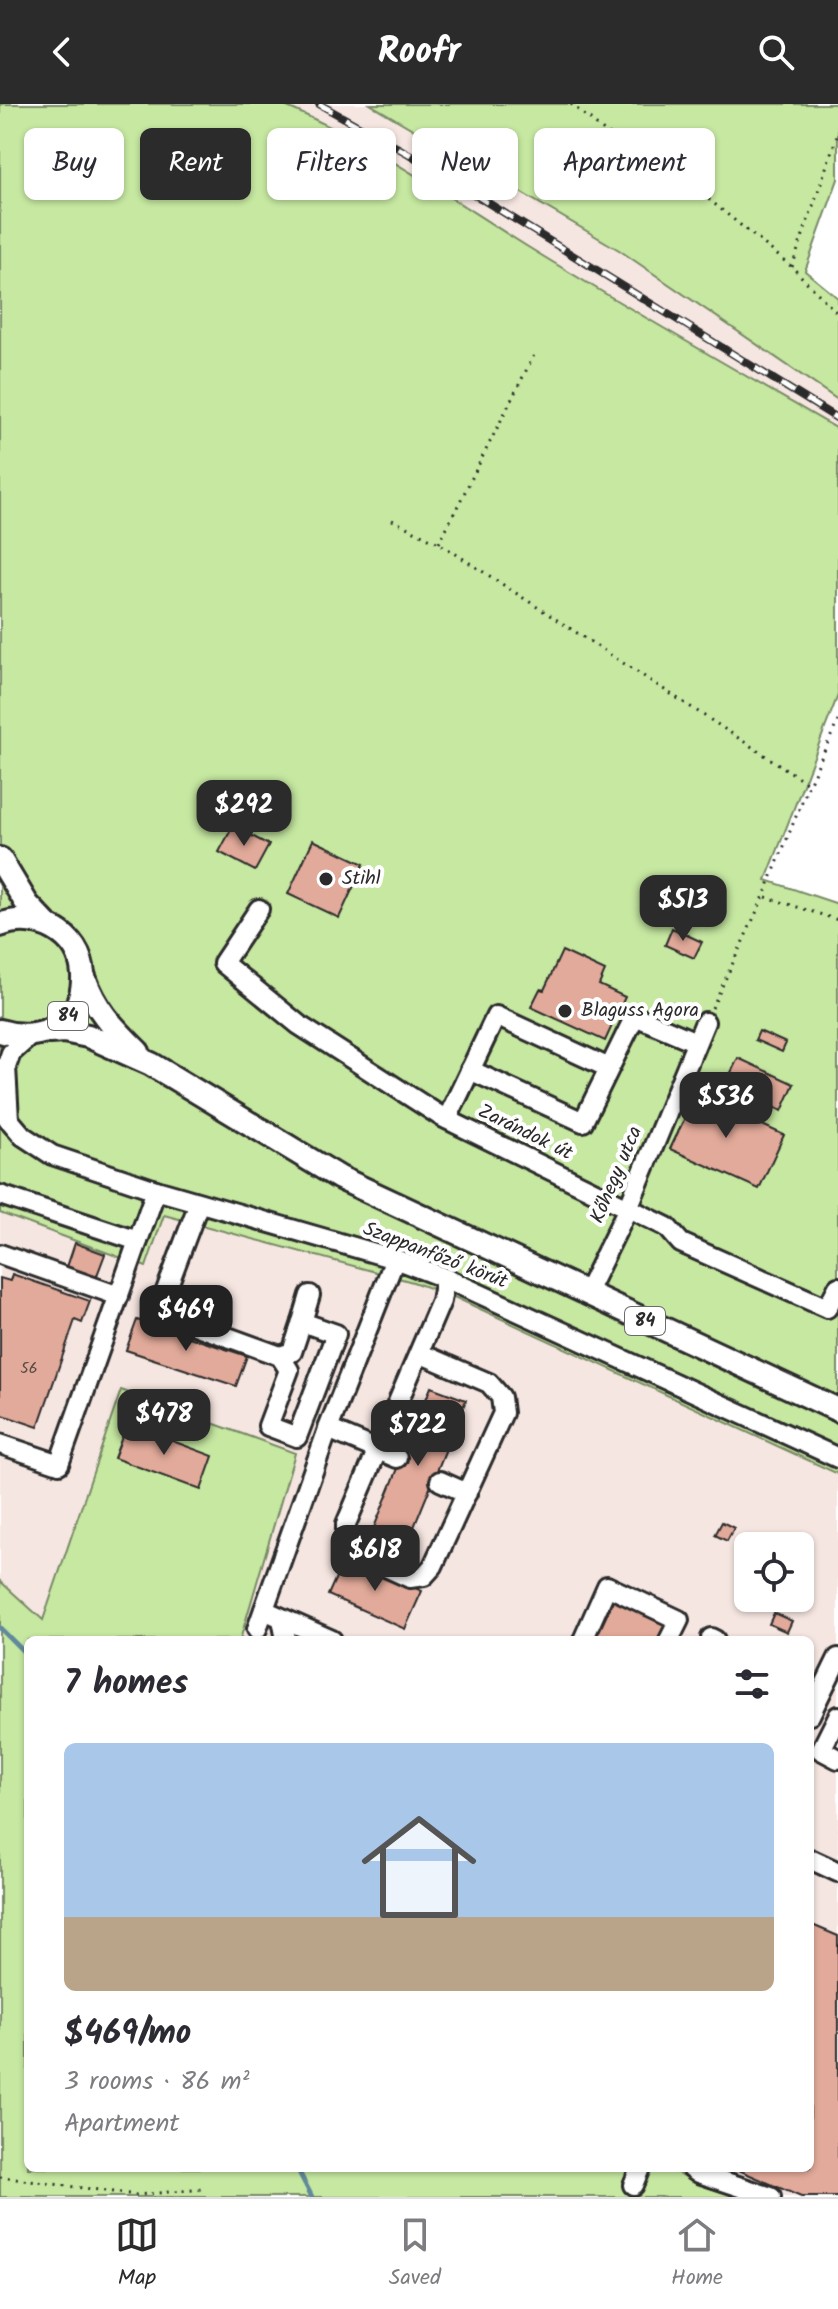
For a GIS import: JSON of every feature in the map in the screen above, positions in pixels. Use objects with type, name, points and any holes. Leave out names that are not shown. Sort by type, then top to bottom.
[{"type":"main road","name":"84","points":[[0,859],[27,904],[45,923],[60,931],[73,947],[93,1002],[151,1064]]},
{"type":"main road","points":[[0,925],[26,919],[45,923]]},
{"type":"main road","name":"84","points":[[40,1034],[62,1023],[78,1002],[83,974]]},
{"type":"main road","name":"84","points":[[0,1031],[14,1036],[64,1031],[88,1036],[151,1064],[340,1178],[838,1410]]},
{"type":"lane","name":"Zarándok út","points":[[259,909],[223,963],[299,1025],[447,1119],[667,1227],[681,1243],[827,1308],[838,1287]]},
{"type":"lane","points":[[447,1119],[496,1016],[609,1068]]},
{"type":"lane","points":[[470,1070],[583,1122],[635,1016],[696,1042]]},
{"type":"lane","name":"Kőhegy utca","points":[[586,1294],[628,1208],[705,1022]]},
{"type":"lane","name":"Szappanfőző körút","points":[[40,1034],[11,1053],[6,1067],[5,1114],[23,1136],[52,1155],[156,1190],[395,1259],[445,1278],[838,1458]]},
{"type":"lane","points":[[0,1444],[59,1464],[156,1190]]},
{"type":"lane","points":[[0,1195],[138,1241]]},
{"type":"lane","points":[[199,1203],[161,1304],[170,1316],[280,1356],[289,1370],[268,1426],[297,1437],[336,1334],[302,1322]]},
{"type":"lane","points":[[0,1254],[119,1296]]},
{"type":"lane","points":[[257,1629],[328,1429],[395,1259]]},
{"type":"lane","points":[[419,1353],[489,1383],[501,1397],[503,1413],[433,1566],[424,1576],[410,1578],[357,1554],[346,1540],[346,1524],[441,1301],[445,1278]]},
{"type":"lane","points":[[280,1356],[292,1352],[310,1295]]},
{"type":"lane","points":[[328,1429],[397,1458]]},
{"type":"lane","points":[[440,1481],[467,1493]]},
{"type":"lane","points":[[585,1636],[607,1586],[679,1620],[671,1636]]},
{"type":"lane","points":[[264,1610],[322,1636]]},
{"type":"lane","points":[[282,1619],[285,1636]]},
{"type":"lane","points":[[817,1688],[838,1658]]},
{"type":"lane","points":[[838,1716],[821,1750],[838,1759]]},
{"type":"lane","points":[[814,1861],[838,1872]]},
{"type":"lane","points":[[698,2172],[771,2197]]},
{"type":"path","points":[[571,104],[605,132],[674,171],[792,267],[838,314]]},
{"type":"path","points":[[792,267],[838,133]]},
{"type":"path","points":[[439,543],[535,353]]},
{"type":"path","points":[[392,520],[439,543],[809,784]]},
{"type":"path","points":[[705,1022],[764,896],[838,721]]},
{"type":"path","points":[[764,896],[838,920]]},
{"type":"path","points":[[0,2177],[136,2195],[204,2189]]},
{"type":"shaded area","points":[[280,104],[370,104],[413,128],[412,178],[396,169],[396,128],[329,128]]},
{"type":"shaded area","points":[[518,190],[619,250],[838,400],[838,429],[448,200],[518,200]]},
{"type":"shaded area","points":[[0,1213],[145,1267],[164,1215],[413,1282],[454,1297],[838,1474],[838,2197],[738,2197],[675,2172],[814,2172],[814,1636],[241,1636],[295,1454],[121,1391],[43,1621],[0,1581]]},
{"type":"green space","points":[[0,104],[280,104],[333,128],[267,128],[267,200],[396,200],[396,164],[412,173],[412,200],[455,200],[605,294],[838,429],[838,695],[766,880],[838,904],[838,1474],[454,1297],[413,1282],[164,1215],[146,1267],[0,1213]]},
{"type":"green space","points":[[370,104],[838,104],[838,179],[805,271],[838,298],[838,400],[619,250],[518,191],[518,128],[412,129]]},
{"type":"green space","points":[[121,1390],[295,1453],[241,1636],[24,1636],[24,2172],[675,2172],[738,2197],[0,2197],[0,1581],[43,1620]]},
{"type":"building","points":[[233,826],[269,845],[255,871],[219,852]]},
{"type":"building","name":"Stihl","points":[[313,840],[364,864],[339,918],[288,894]]},
{"type":"building","points":[[672,928],[702,942],[694,958],[665,945]]},
{"type":"building","points":[[562,951],[605,971],[599,985],[625,997],[605,1041],[531,1007],[540,989],[544,990]]},
{"type":"building","points":[[759,1031],[786,1043],[782,1052],[755,1040]]},
{"type":"building","points":[[738,1058],[794,1084],[782,1111],[725,1085]]},
{"type":"building","points":[[700,1086],[723,1097],[719,1105],[784,1135],[759,1189],[670,1149]]},
{"type":"building","points":[[75,1243],[105,1254],[96,1278],[67,1267]]},
{"type":"building","points":[[12,1274],[90,1301],[82,1323],[75,1320],[38,1427],[0,1414],[0,1278],[10,1281]]},
{"type":"building","points":[[137,1320],[247,1356],[236,1386],[126,1350]]},
{"type":"building","points":[[431,1387],[466,1400],[405,1549],[371,1535]]},
{"type":"building","points":[[127,1424],[213,1456],[201,1490],[114,1458]]},
{"type":"building","points":[[722,1522],[734,1528],[727,1541],[715,1535]]},
{"type":"building","points":[[345,1557],[422,1591],[405,1629],[328,1595]]},
{"type":"building","points":[[616,1595],[672,1621],[665,1636],[597,1636]]},
{"type":"building","points":[[774,1613],[792,1621],[787,1632],[769,1624]]},
{"type":"building","points":[[814,1926],[838,1936],[838,2197],[801,2197],[743,2172],[814,2172]]},
{"type":"waterway","points":[[0,1628],[24,1652]]},
{"type":"waterway","points":[[299,2172],[312,2197]]},
{"type":"railway","points":[[319,104],[409,154],[838,419]]},
{"type":"place","name":"Stihl","points":[[326,879]]},
{"type":"place","name":"Blaguss Agora","points":[[565,1011]]}]
